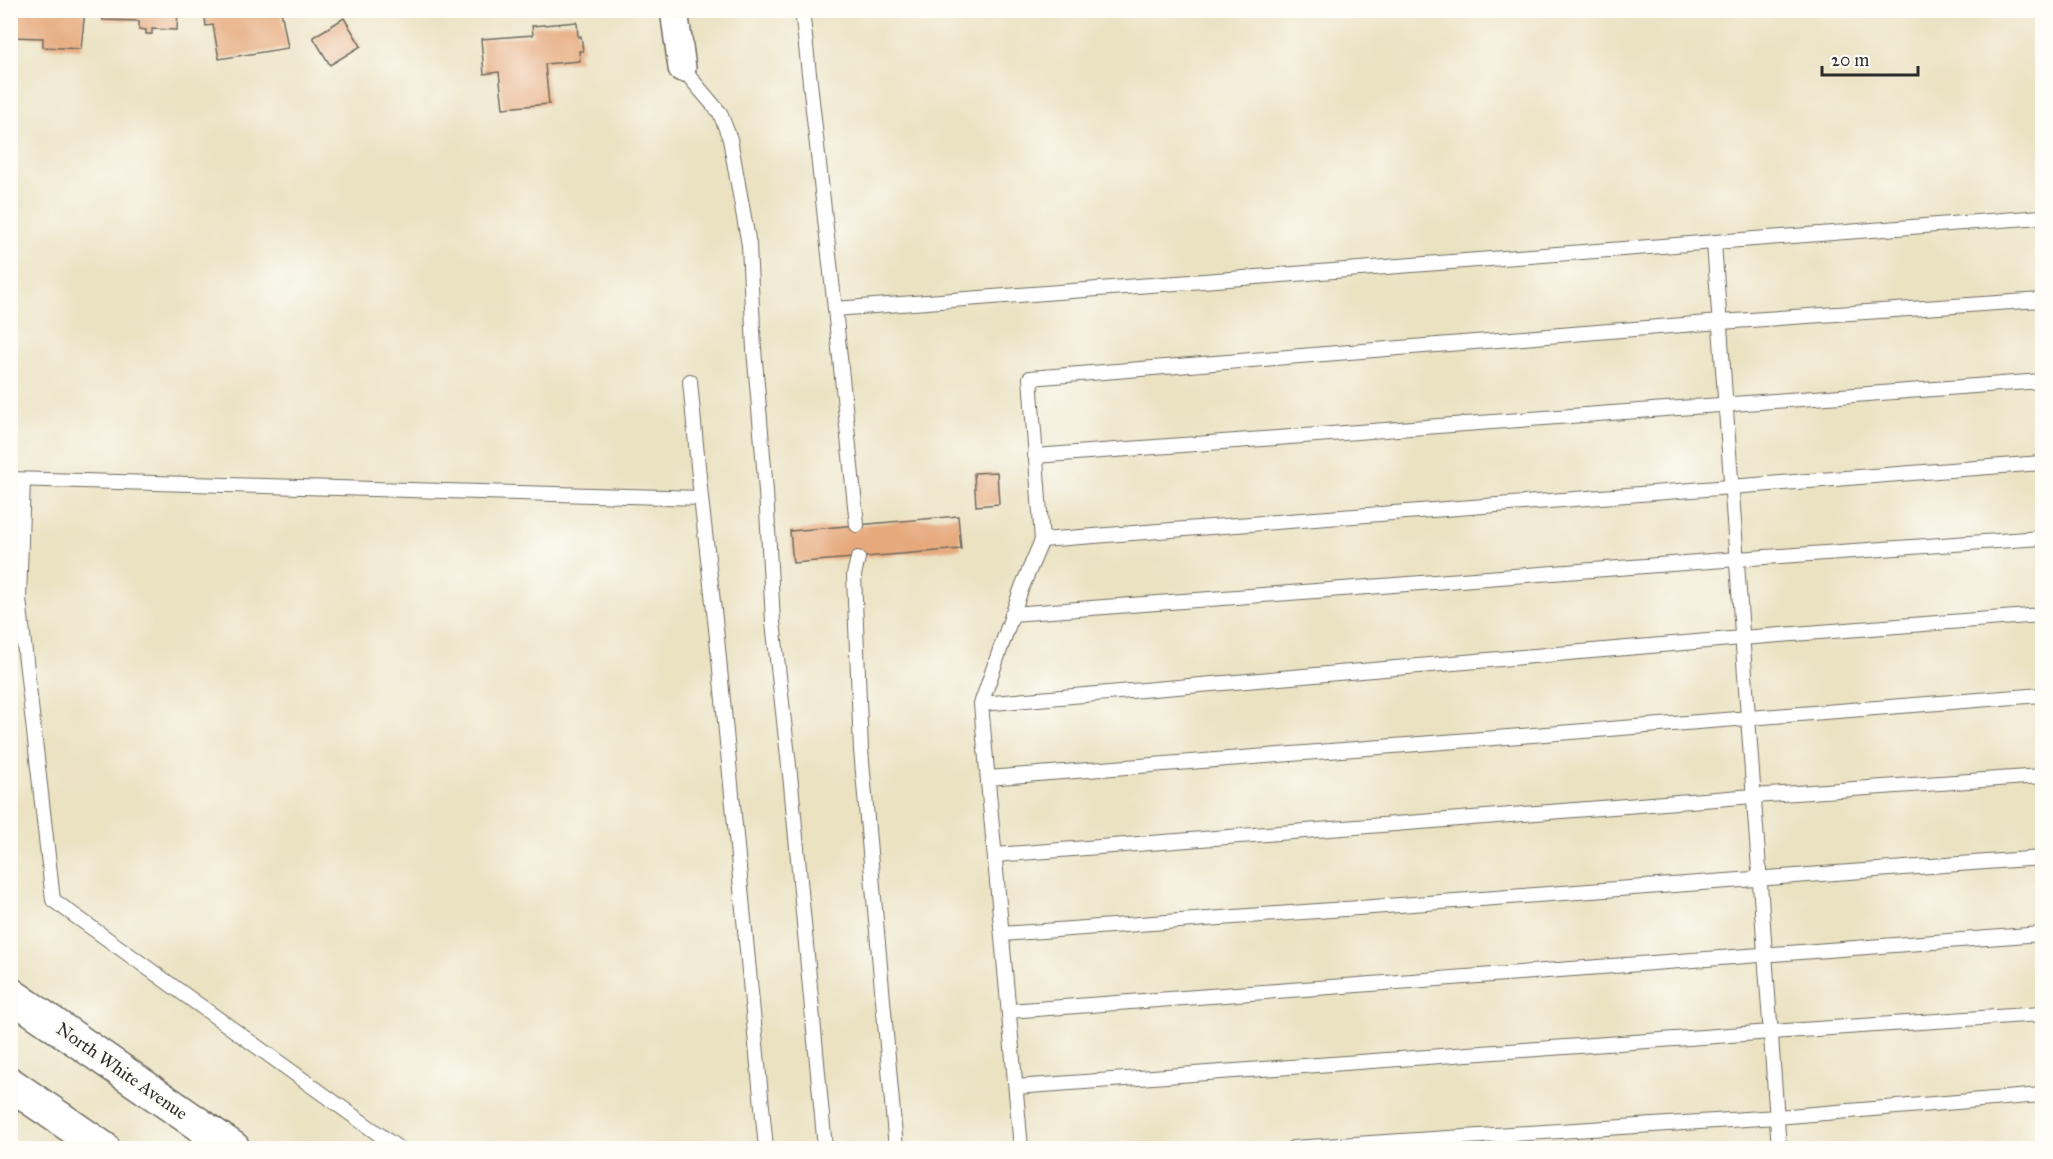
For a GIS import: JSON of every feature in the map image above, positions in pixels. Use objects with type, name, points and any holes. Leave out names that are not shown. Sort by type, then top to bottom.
[{"type":"main road","name":"North White Avenue","points":[[10,994],[233,1149]]},
{"type":"main road","points":[[10,1084],[103,1149]]},
{"type":"street","points":[[674,10],[682,68]]},
{"type":"lane","points":[[802,10],[857,525]]},
{"type":"lane","points":[[682,68],[720,113],[730,140],[749,245],[773,622],[791,784],[825,1149]]},
{"type":"lane","points":[[835,309],[2043,217]]},
{"type":"lane","points":[[1714,243],[1779,1149]]},
{"type":"lane","points":[[1021,1149],[981,704],[1012,614],[1042,540],[1030,378],[1720,322],[2043,300]]},
{"type":"lane","points":[[690,381],[766,1149]]},
{"type":"lane","points":[[1035,456],[2043,381]]},
{"type":"lane","points":[[1042,540],[2043,463]]},
{"type":"lane","points":[[398,1149],[53,900],[19,599],[16,549],[17,479],[701,498]]},
{"type":"lane","points":[[1012,614],[2043,538]]},
{"type":"lane","points":[[858,558],[854,575],[861,750],[896,1149]]},
{"type":"lane","points":[[981,704],[1742,638],[2043,615]]},
{"type":"lane","points":[[988,778],[2043,694]]},
{"type":"lane","points":[[995,855],[2043,776]]},
{"type":"lane","points":[[1002,934],[2043,858]]},
{"type":"lane","points":[[1009,1011],[2043,934]]},
{"type":"lane","points":[[1016,1087],[2043,1014]]},
{"type":"lane","points":[[1293,1149],[1777,1117],[2043,1095]]},
{"type":"building","points":[[10,10],[85,10],[81,49],[43,47],[43,38],[10,37]]},
{"type":"building","points":[[103,10],[178,10],[177,30],[152,29],[152,34],[146,34],[146,30],[139,29],[139,21],[103,20]]},
{"type":"building","points":[[204,10],[281,10],[288,48],[219,59],[213,25],[206,26]]},
{"type":"building","points":[[344,18],[361,46],[330,65],[313,37]]},
{"type":"building","points":[[577,22],[578,37],[581,36],[583,51],[579,51],[580,61],[545,64],[549,104],[503,108],[499,72],[484,74],[481,39],[533,35],[532,26]]},
{"type":"building","points":[[997,472],[999,504],[976,506],[974,473]]},
{"type":"building","points":[[958,516],[961,549],[793,563],[790,531]]}]
